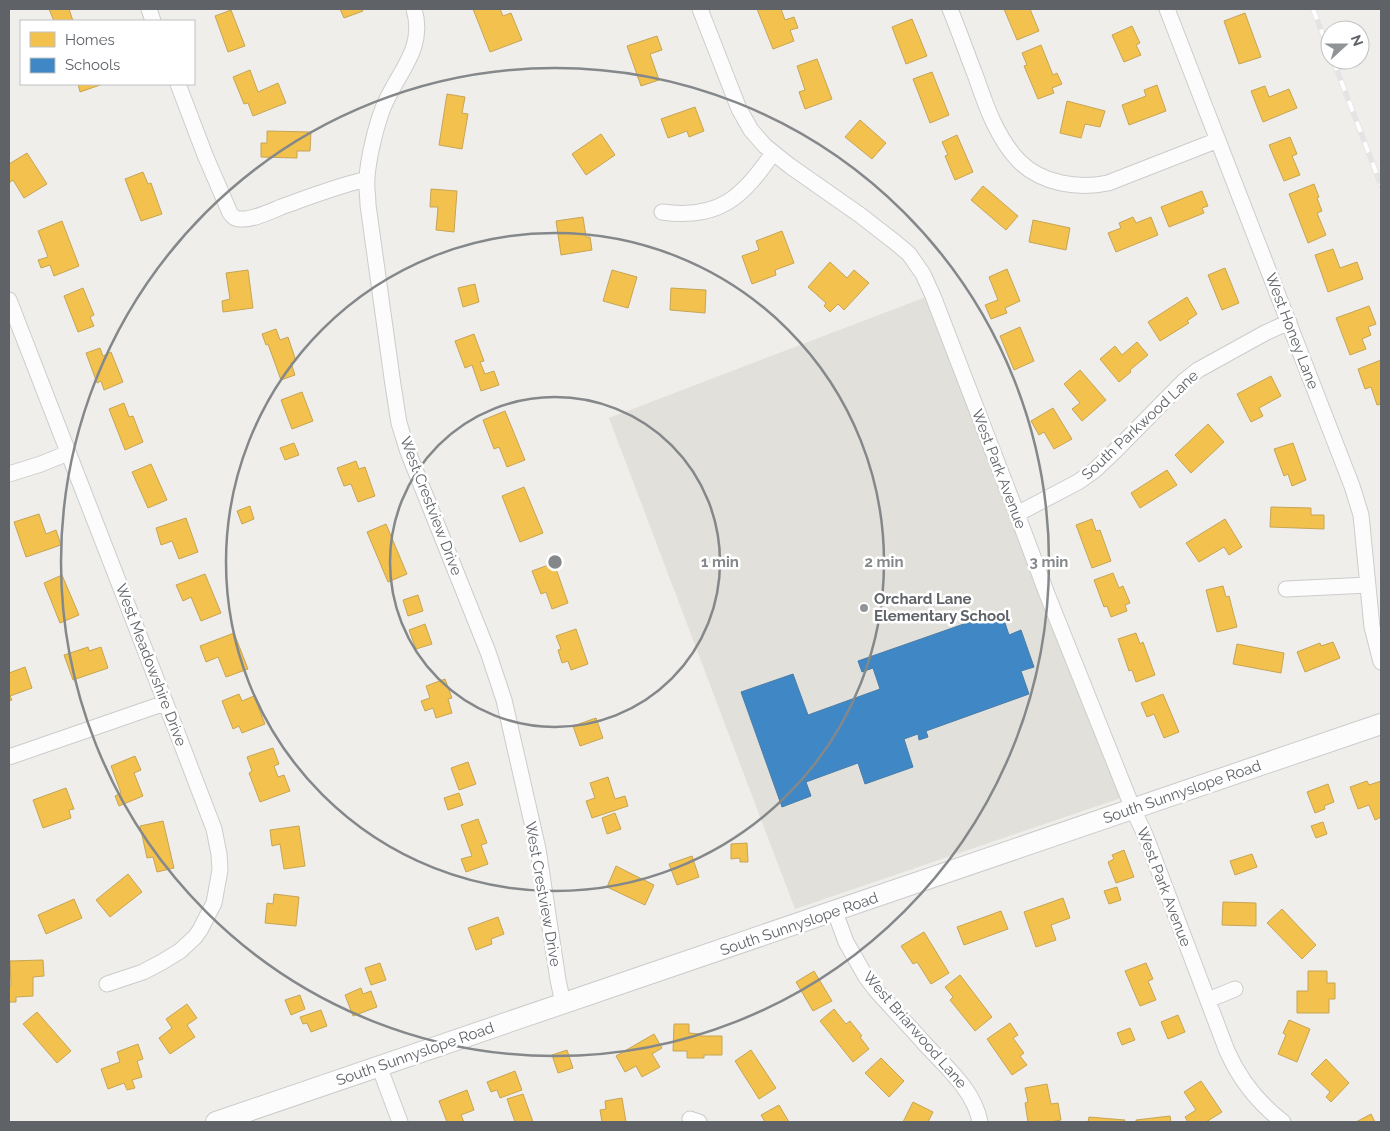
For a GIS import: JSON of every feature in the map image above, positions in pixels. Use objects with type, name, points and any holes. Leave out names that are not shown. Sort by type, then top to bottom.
[{"type":"street","name":"West Crestview Drive","points":[[414,9],[418,32],[415,46],[384,106],[369,162],[367,180],[368,205],[399,423],[408,452],[488,652],[504,700],[538,848],[563,1003]]},
{"type":"street","name":"West Park Avenue","points":[[700,9],[739,109],[751,130],[774,153],[860,215],[909,254],[933,296],[1051,603],[1133,809],[1146,837],[1235,1069],[1275,1120]]},
{"type":"street","points":[[950,9],[981,92],[1003,139],[1020,161],[1045,177],[1061,183],[1094,186],[1108,183],[1218,140]]},
{"type":"street","name":"West Honey Lane","points":[[1168,9],[1352,486],[1361,515],[1372,627],[1381,662]]},
{"type":"street","points":[[178,85],[205,155],[230,213],[234,218],[238,220],[260,215],[344,184],[367,180]]},
{"type":"street","points":[[662,212],[695,214],[726,204],[745,189],[774,153]]},
{"type":"street","name":"West Meadowshire Drive","points":[[9,300],[210,820],[220,854],[220,870],[214,903],[200,930],[180,951],[162,962],[143,972],[107,984]]},
{"type":"street","name":"South Parkwood Lane","points":[[1017,514],[1078,482],[1095,470],[1184,381],[1198,370],[1289,322]]},
{"type":"street","points":[[9,474],[68,453]]},
{"type":"street","points":[[1286,589],[1368,585]]},
{"type":"street","points":[[9,757],[165,703]]},
{"type":"street","name":"South Sunnyslope Road","points":[[216,1122],[1381,724]]},
{"type":"street","name":"West Briarwood Lane","points":[[835,912],[846,942],[866,977],[969,1093],[980,1122]]},
{"type":"street","points":[[1208,1000],[1235,989]]},
{"type":"street","points":[[379,1066],[400,1122]]},
{"type":"shaded area","name":"Orchard Lane Elementary School","points":[[926,297],[1121,798],[795,909],[609,418]]},
{"type":"building: Homes","points":[[49,9],[69,9],[73,20],[54,20]]},
{"type":"building: Homes","points":[[340,9],[362,9],[363,11],[344,18]]},
{"type":"building: Homes","points":[[473,9],[500,9],[503,16],[511,13],[522,40],[490,52]]},
{"type":"building: Homes","points":[[757,9],[781,9],[785,20],[794,17],[798,28],[790,30],[794,41],[773,49]]},
{"type":"building: Homes","points":[[1004,9],[1030,9],[1039,31],[1017,40]]},
{"type":"building: Homes","points":[[231,10],[245,46],[228,52],[215,16]]},
{"type":"building: Homes","points":[[1245,13],[1261,57],[1239,64],[1224,21]]},
{"type":"building: Homes","points":[[912,19],[927,56],[906,64],[892,27]]},
{"type":"building: Homes","points":[[1132,26],[1140,43],[1136,45],[1141,55],[1124,62],[1112,35]]},
{"type":"building: Homes","points":[[657,36],[662,50],[650,54],[659,80],[641,86],[627,46]]},
{"type":"building: Homes","points":[[1041,45],[1053,75],[1057,73],[1062,84],[1052,88],[1054,93],[1038,99],[1024,66],[1027,65],[1022,53]]},
{"type":"building: Homes","points":[[817,59],[832,99],[805,109],[799,92],[805,90],[797,66]]},
{"type":"building: Homes","points":[[250,70],[258,92],[278,83],[286,103],[253,116],[248,103],[244,104],[233,77]]},
{"type":"building: Homes","points":[[932,72],[949,115],[930,123],[913,79]]},
{"type":"building: Homes","points":[[78,85],[100,85],[80,92]]},
{"type":"building: Homes","points":[[1157,85],[1166,111],[1129,125],[1122,105],[1146,96],[1144,90]]},
{"type":"building: Homes","points":[[1265,86],[1269,97],[1289,89],[1297,108],[1263,122],[1251,91]]},
{"type":"building: Homes","points":[[447,94],[465,97],[462,113],[468,114],[462,149],[439,145]]},
{"type":"building: Homes","points":[[1067,101],[1105,111],[1100,127],[1085,124],[1081,138],[1060,133]]},
{"type":"building: Homes","points":[[695,107],[704,131],[689,137],[687,131],[668,138],[661,119]]},
{"type":"building: Homes","points":[[860,120],[886,143],[872,159],[845,137]]},
{"type":"building: Homes","points":[[267,131],[311,132],[310,151],[297,151],[297,158],[261,157],[261,143],[267,143]]},
{"type":"building: Homes","points":[[601,134],[615,155],[586,175],[572,154]]},
{"type":"building: Homes","points":[[957,135],[973,172],[955,180],[945,156],[948,155],[942,142]]},
{"type":"building: Homes","points":[[1290,137],[1297,154],[1292,156],[1300,175],[1284,181],[1269,145]]},
{"type":"building: Homes","points":[[27,153],[47,184],[24,198],[13,180],[9,183],[9,164]]},
{"type":"building: Homes","points":[[143,172],[148,184],[151,183],[162,214],[141,221],[125,179]]},
{"type":"building: Homes","points":[[1314,184],[1322,211],[1317,213],[1326,235],[1308,243],[1289,194]]},
{"type":"building: Homes","points":[[983,186],[1018,216],[1006,230],[971,200]]},
{"type":"building: Homes","points":[[431,189],[457,191],[454,232],[436,230],[438,207],[430,207]]},
{"type":"building: Homes","points":[[1202,191],[1208,206],[1202,208],[1204,213],[1169,227],[1161,207]]},
{"type":"building: Homes","points":[[583,217],[586,237],[590,237],[592,250],[561,255],[556,221]]},
{"type":"building: Homes","points":[[1133,217],[1136,223],[1151,217],[1158,235],[1116,252],[1108,233],[1121,228],[1119,223]]},
{"type":"building: Homes","points":[[1033,220],[1070,228],[1066,250],[1029,242]]},
{"type":"building: Homes","points":[[62,221],[79,266],[54,276],[50,265],[41,268],[38,260],[48,257],[38,231]]},
{"type":"building: Homes","points":[[782,231],[794,263],[775,270],[776,275],[752,284],[742,256],[759,250],[756,241]]},
{"type":"building: Homes","points":[[1333,249],[1340,268],[1357,262],[1363,279],[1328,292],[1315,255]]},
{"type":"building: Homes","points":[[830,262],[847,278],[854,270],[869,283],[844,310],[838,304],[830,312],[824,306],[826,303],[808,287]]},
{"type":"building: Homes","points":[[1225,268],[1239,303],[1222,310],[1208,275]]},
{"type":"building: Homes","points":[[1007,269],[1020,301],[1005,308],[1007,313],[991,319],[985,305],[998,300],[989,277]]},
{"type":"building: Homes","points":[[248,270],[253,308],[223,312],[222,301],[230,299],[226,273]]},
{"type":"building: Homes","points":[[612,270],[637,277],[628,308],[603,301]]},
{"type":"building: Homes","points":[[475,284],[479,302],[463,307],[458,288]]},
{"type":"building: Homes","points":[[83,288],[94,315],[90,317],[94,326],[78,332],[64,296]]},
{"type":"building: Homes","points":[[671,288],[706,290],[705,313],[670,310]]},
{"type":"building: Homes","points":[[1187,297],[1197,314],[1187,321],[1189,323],[1160,341],[1148,322]]},
{"type":"building: Homes","points":[[1369,306],[1376,324],[1368,327],[1371,335],[1362,339],[1366,349],[1350,355],[1336,318]]},
{"type":"building: Homes","points":[[1020,327],[1034,361],[1014,370],[1000,336]]},
{"type":"building: Homes","points":[[276,329],[280,340],[288,337],[296,361],[291,363],[295,375],[281,380],[268,344],[266,345],[262,334]]},
{"type":"building: Homes","points":[[474,334],[484,361],[480,362],[485,374],[494,371],[499,385],[481,391],[472,365],[465,368],[455,341]]},
{"type":"building: Homes","points":[[1137,342],[1148,355],[1119,382],[1100,359],[1115,346],[1122,355]]},
{"type":"building: Homes","points":[[100,348],[103,356],[111,352],[123,382],[104,390],[101,381],[97,383],[86,353]]},
{"type":"building: Homes","points":[[1381,360],[1381,404],[1377,405],[1371,387],[1365,389],[1358,369]]},
{"type":"building: Homes","points":[[1080,370],[1106,400],[1082,421],[1072,409],[1080,403],[1064,384]]},
{"type":"building: Homes","points":[[1271,376],[1281,396],[1259,408],[1263,416],[1251,422],[1237,394]]},
{"type":"building: Homes","points":[[302,392],[313,421],[292,429],[281,400]]},
{"type":"building: Homes","points":[[124,403],[129,417],[133,416],[143,442],[125,450],[109,409]]},
{"type":"building: Homes","points":[[1053,408],[1072,439],[1054,449],[1044,432],[1039,435],[1031,421]]},
{"type":"building: Homes","points":[[505,411],[525,460],[507,467],[499,447],[494,449],[483,420]]},
{"type":"building: Homes","points":[[1208,424],[1224,442],[1191,473],[1175,455]]},
{"type":"building: Homes","points":[[294,443],[299,455],[285,460],[280,448]]},
{"type":"building: Homes","points":[[1293,443],[1306,480],[1292,486],[1288,474],[1284,476],[1274,449]]},
{"type":"building: Homes","points":[[356,461],[359,469],[365,467],[375,496],[358,502],[351,484],[344,486],[337,468]]},
{"type":"building: Homes","points":[[151,464],[167,500],[148,508],[132,472]]},
{"type":"building: Homes","points":[[1167,470],[1177,485],[1140,508],[1131,493]]},
{"type":"building: Homes","points":[[524,487],[543,533],[520,542],[502,496]]},
{"type":"building: Homes","points":[[250,506],[254,519],[242,524],[237,511]]},
{"type":"building: Homes","points":[[1271,507],[1311,508],[1311,515],[1324,515],[1324,529],[1270,527]]},
{"type":"building: Homes","points":[[39,514],[46,534],[56,530],[61,545],[26,557],[14,522]]},
{"type":"building: Homes","points":[[186,518],[198,552],[179,559],[172,541],[161,545],[156,528]]},
{"type":"building: Homes","points":[[1092,519],[1096,531],[1100,530],[1111,561],[1092,568],[1076,525]]},
{"type":"building: Homes","points":[[1225,519],[1242,547],[1229,555],[1224,547],[1199,562],[1186,543]]},
{"type":"building: Homes","points":[[386,524],[407,574],[388,582],[367,532]]},
{"type":"building: Homes","points":[[554,563],[568,603],[552,609],[546,592],[541,594],[532,571]]},
{"type":"building: Homes","points":[[1113,573],[1119,588],[1123,586],[1130,603],[1125,605],[1127,611],[1111,617],[1107,606],[1104,607],[1094,580]]},
{"type":"building: Homes","points":[[205,574],[221,613],[201,621],[191,597],[183,601],[176,585]]},
{"type":"building: Homes","points":[[62,575],[79,615],[60,623],[44,583]]},
{"type":"building: Homes","points":[[1223,586],[1226,597],[1229,596],[1237,627],[1217,632],[1206,590]]},
{"type":"building: Homes","points":[[418,595],[423,611],[408,616],[403,600]]},
{"type":"building: Homes","points":[[425,624],[432,644],[416,649],[409,630]]},
{"type":"building: Homes","points":[[576,629],[588,664],[571,670],[568,661],[562,663],[558,650],[561,649],[556,636]]},
{"type":"building: Homes","points":[[234,633],[248,669],[226,677],[218,657],[206,662],[200,646]]},
{"type":"building: Homes","points":[[1136,633],[1140,644],[1143,642],[1155,675],[1136,682],[1132,670],[1129,671],[1118,639]]},
{"type":"building: Homes","points":[[1333,642],[1340,658],[1305,672],[1297,652],[1320,643],[1321,646]]},
{"type":"building: Homes","points":[[1237,644],[1284,653],[1281,673],[1233,664]]},
{"type":"building: Homes","points":[[88,647],[89,651],[101,647],[108,668],[73,680],[64,655]]},
{"type":"building: Homes","points":[[25,667],[32,688],[10,696],[12,700],[9,701],[9,673]]},
{"type":"building: Homes","points":[[445,679],[452,698],[448,699],[452,713],[436,718],[433,708],[425,711],[421,701],[430,698],[426,686]]},
{"type":"building: Homes","points":[[239,694],[242,701],[254,696],[265,724],[242,733],[239,726],[233,729],[222,701]]},
{"type":"building: Homes","points":[[1163,694],[1179,732],[1164,738],[1154,714],[1147,717],[1141,703]]},
{"type":"building: Homes","points":[[596,718],[603,738],[580,746],[573,726]]},
{"type":"building: Homes","points":[[273,748],[279,764],[274,766],[278,777],[284,775],[290,791],[260,802],[249,773],[252,771],[247,757]]},
{"type":"building: Homes","points":[[135,756],[141,770],[134,773],[143,796],[119,806],[115,796],[121,793],[111,766]]},
{"type":"building: Homes","points":[[468,762],[476,784],[459,790],[451,768]]},
{"type":"building: Homes","points":[[608,777],[615,799],[625,796],[628,806],[592,818],[586,801],[595,798],[590,783]]},
{"type":"building: Homes","points":[[1367,781],[1369,785],[1381,781],[1381,817],[1375,820],[1369,805],[1358,809],[1350,787]]},
{"type":"building: Homes","points":[[1328,784],[1334,802],[1324,806],[1325,809],[1315,813],[1307,792]]},
{"type":"building: Homes","points":[[66,788],[74,809],[69,810],[71,818],[43,828],[33,800]]},
{"type":"building: Homes","points":[[459,793],[463,805],[448,810],[444,798]]},
{"type":"building: Homes","points":[[615,813],[621,829],[607,834],[602,818]]},
{"type":"building: Homes","points":[[478,819],[487,843],[481,845],[488,864],[466,872],[461,859],[472,856],[461,825]]},
{"type":"building: Homes","points":[[163,821],[174,868],[157,872],[153,857],[147,858],[140,826]]},
{"type":"building: Homes","points":[[1323,822],[1327,834],[1316,838],[1311,826]]},
{"type":"building: Homes","points":[[299,826],[305,866],[284,869],[280,844],[272,846],[270,830]]},
{"type":"building: Homes","points":[[747,843],[748,862],[740,862],[740,858],[731,859],[731,844]]},
{"type":"building: Homes","points":[[1124,850],[1134,877],[1116,883],[1108,862],[1114,859],[1112,855]]},
{"type":"building: Homes","points":[[1252,854],[1257,867],[1235,875],[1230,861]]},
{"type":"building: Homes","points":[[692,856],[699,877],[677,885],[669,864]]},
{"type":"building: Homes","points":[[616,866],[654,885],[645,905],[607,887]]},
{"type":"building: Homes","points":[[128,874],[142,892],[110,917],[96,900]]},
{"type":"building: Homes","points":[[1117,887],[1121,900],[1109,904],[1104,891]]},
{"type":"building: Homes","points":[[274,894],[299,897],[296,926],[265,923],[267,903],[273,904]]},
{"type":"building: Homes","points":[[1063,898],[1070,918],[1051,925],[1056,940],[1036,947],[1024,912]]},
{"type":"building: Homes","points":[[74,899],[82,918],[46,934],[38,915]]},
{"type":"building: Homes","points":[[1223,902],[1256,903],[1256,926],[1222,925]]},
{"type":"building: Homes","points":[[1282,909],[1316,945],[1302,959],[1267,923]]},
{"type":"building: Homes","points":[[1001,911],[1008,929],[964,945],[957,927]]},
{"type":"building: Homes","points":[[498,917],[504,934],[491,939],[492,944],[476,950],[468,928]]},
{"type":"building: Homes","points":[[924,932],[949,973],[931,984],[917,962],[913,964],[901,946]]},
{"type":"building: Homes","points":[[43,960],[44,976],[33,977],[33,996],[16,997],[16,1002],[9,1002],[9,986],[11,986],[10,961]]},
{"type":"building: Homes","points":[[380,963],[386,980],[371,985],[365,968]]},
{"type":"building: Homes","points":[[1146,963],[1153,979],[1148,981],[1156,1000],[1140,1006],[1125,971]]},
{"type":"building: Homes","points":[[814,971],[832,1001],[813,1011],[796,982]]},
{"type":"building: Homes","points":[[1308,971],[1327,971],[1327,983],[1335,983],[1335,999],[1329,999],[1329,1013],[1297,1013],[1297,991],[1308,991]]},
{"type":"building: Homes","points":[[960,975],[992,1017],[975,1031],[950,1000],[953,997],[945,987]]},
{"type":"building: Homes","points":[[361,988],[363,994],[371,991],[377,1007],[353,1016],[345,995]]},
{"type":"building: Homes","points":[[300,995],[305,1009],[291,1015],[285,1000]]},
{"type":"building: Homes","points":[[187,1004],[197,1018],[187,1025],[195,1037],[170,1054],[159,1038],[172,1028],[166,1019]]},
{"type":"building: Homes","points":[[834,1009],[846,1024],[850,1021],[862,1036],[860,1037],[869,1049],[853,1062],[820,1021]]},
{"type":"building: Homes","points":[[321,1010],[327,1026],[311,1032],[307,1023],[303,1024],[300,1017]]},
{"type":"building: Homes","points":[[37,1012],[71,1051],[57,1063],[23,1024]]},
{"type":"building: Homes","points":[[1178,1015],[1185,1032],[1168,1039],[1161,1022]]},
{"type":"building: Homes","points":[[1289,1020],[1310,1029],[1297,1062],[1278,1054],[1286,1035],[1283,1033]]},
{"type":"building: Homes","points":[[1010,1023],[1018,1035],[1013,1038],[1024,1053],[1020,1056],[1027,1065],[1012,1075],[987,1039]]},
{"type":"building: Homes","points":[[674,1024],[689,1024],[689,1033],[700,1034],[700,1036],[722,1036],[722,1055],[704,1055],[704,1058],[687,1058],[687,1051],[673,1051]]},
{"type":"building: Homes","points":[[1130,1028],[1135,1040],[1122,1045],[1117,1033]]},
{"type":"building: Homes","points":[[654,1034],[662,1048],[652,1054],[660,1067],[642,1077],[636,1066],[625,1072],[616,1056]]},
{"type":"building: Homes","points":[[138,1044],[143,1059],[137,1061],[142,1077],[132,1080],[135,1088],[127,1090],[124,1083],[108,1089],[101,1069],[120,1062],[117,1052]]},
{"type":"building: Homes","points":[[567,1050],[573,1068],[558,1073],[552,1055]]},
{"type":"building: Homes","points":[[751,1050],[776,1088],[759,1099],[735,1061]]},
{"type":"building: Homes","points":[[881,1058],[904,1081],[889,1097],[865,1073]]},
{"type":"building: Homes","points":[[1326,1059],[1349,1083],[1331,1102],[1326,1097],[1330,1092],[1311,1074]]},
{"type":"building: Homes","points":[[515,1071],[522,1090],[500,1098],[497,1090],[491,1092],[487,1082]]},
{"type":"building: Homes","points":[[1201,1081],[1222,1112],[1206,1122],[1188,1122],[1185,1117],[1196,1110],[1184,1092]]},
{"type":"building: Homes","points":[[1047,1084],[1051,1104],[1058,1103],[1061,1120],[1028,1122],[1025,1103],[1028,1102],[1025,1088]]},
{"type":"building: Homes","points":[[467,1090],[474,1110],[461,1115],[464,1122],[447,1122],[439,1101]]},
{"type":"building: Homes","points":[[523,1094],[533,1122],[515,1122],[507,1099]]},
{"type":"building: Homes","points":[[622,1098],[626,1122],[602,1122],[600,1110],[606,1109],[605,1101]]},
{"type":"building: Homes","points":[[913,1102],[933,1112],[928,1122],[903,1122]]},
{"type":"building: Homes","points":[[779,1105],[789,1122],[765,1122],[761,1115]]},
{"type":"building: Homes","points":[[1371,1114],[1375,1122],[1356,1122]]},
{"type":"building: Homes","points":[[1170,1116],[1171,1122],[1136,1122],[1136,1120]]},
{"type":"building: Homes","points":[[1089,1117],[1125,1120],[1124,1122],[1088,1122]]},
{"type":"building: Schools","points":[[1001,611],[1009,635],[1021,630],[1034,667],[1021,671],[1029,694],[926,731],[928,737],[919,740],[918,734],[904,739],[913,767],[865,784],[858,763],[806,782],[811,796],[782,807],[741,692],[793,674],[808,715],[880,689],[873,668],[862,672],[858,661]]},
{"type":"railway","points":[[1313,9],[1320,27]]},
{"type":"railway","points":[[1337,70],[1381,185]]},
{"type":"place","name":"Orchard Lane Elementary School","points":[[864,608]]}]
